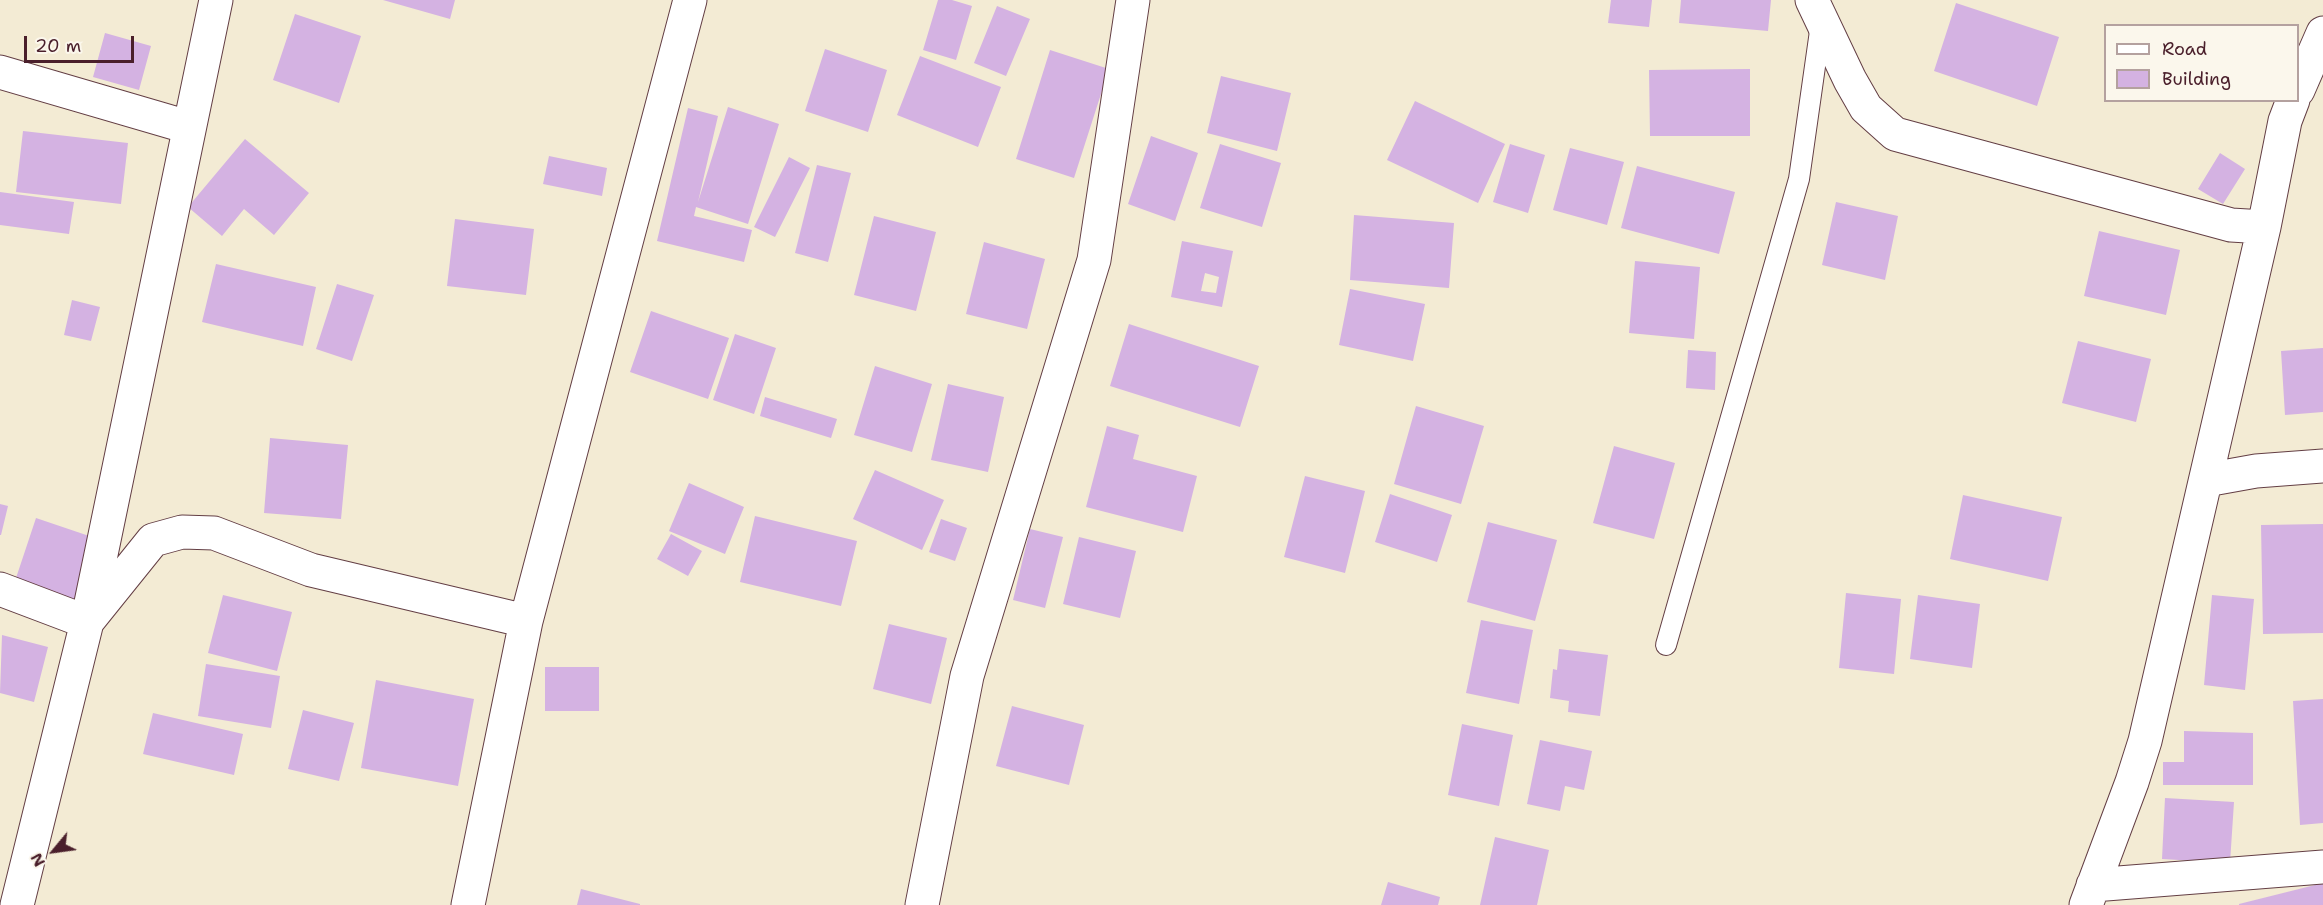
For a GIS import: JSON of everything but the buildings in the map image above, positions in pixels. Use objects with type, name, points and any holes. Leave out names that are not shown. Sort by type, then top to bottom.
[{"type":"street","points":[[17,905],[87,622],[216,0]]},
{"type":"street","points":[[468,905],[526,621],[690,0]]},
{"type":"street","points":[[922,905],[967,676],[1094,260],[1133,0]]},
{"type":"street","points":[[1817,11],[1866,108],[1895,134],[2232,225],[2264,227]]},
{"type":"street","points":[[2299,88],[2323,33]]},
{"type":"street","points":[[0,72],[188,127]]},
{"type":"street","points":[[2292,102],[2285,121],[2264,227],[2145,741],[2089,895],[2323,867]]},
{"type":"street","points":[[2206,480],[2256,471],[2323,466]]},
{"type":"street","points":[[87,622],[153,540],[182,532],[214,533],[311,570],[526,621]]},
{"type":"street","points":[[0,590],[87,622]]},
{"type":"lane","points":[[1666,645],[1799,178],[1817,11]]}]
